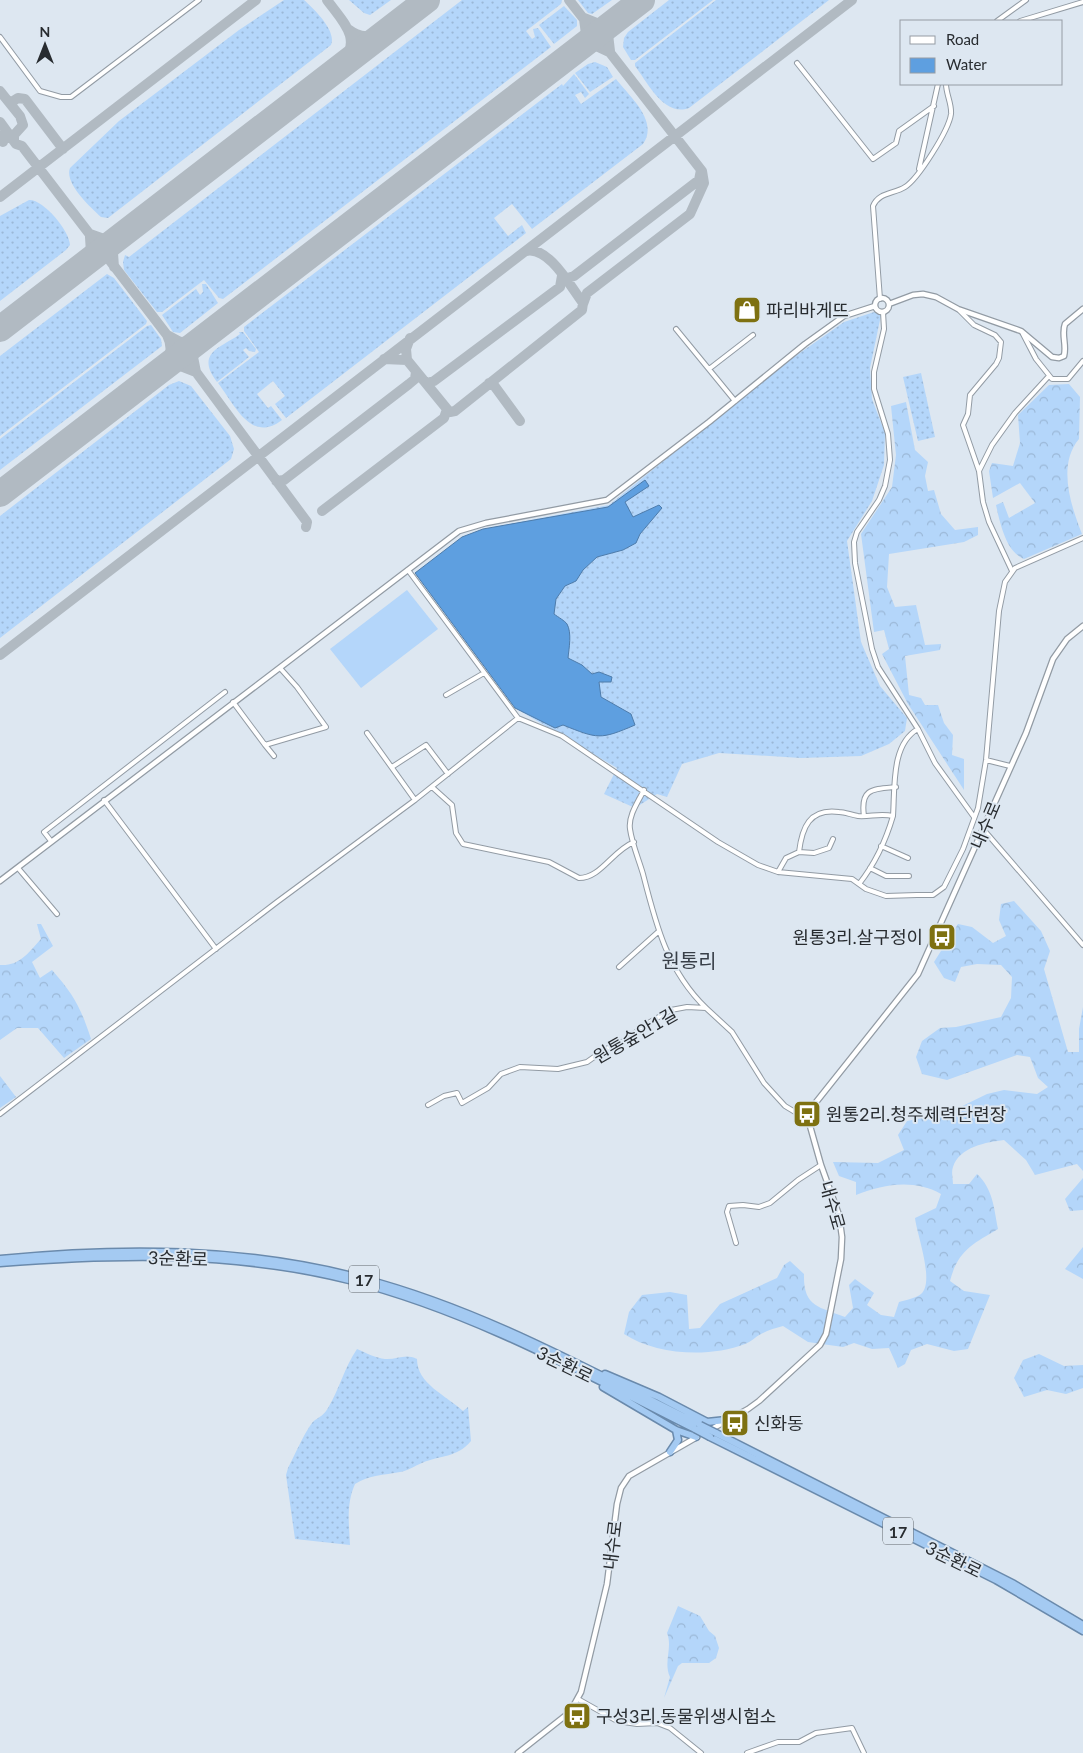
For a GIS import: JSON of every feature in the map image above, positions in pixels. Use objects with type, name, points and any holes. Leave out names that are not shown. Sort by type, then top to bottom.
[{"type":"highway","name":"3순환로","points":[[0,1264],[14,1260],[100,1252],[174,1251],[251,1258],[307,1266],[365,1279],[448,1306],[562,1359],[695,1432],[712,1434],[1032,1594],[1083,1624]]},
{"type":"highway","name":"3순환로","points":[[0,1258],[14,1260]]},
{"type":"highway","points":[[562,1359],[644,1390],[707,1422],[726,1420]]},
{"type":"highway","points":[[562,1359],[676,1430],[702,1432],[707,1422]]},
{"type":"highway","points":[[707,1422],[712,1434]]},
{"type":"highway","points":[[670,1452],[678,1438],[676,1430]]},
{"type":"highway","name":"3순환로","points":[[712,1434],[975,1569],[1083,1631]]},
{"type":"highway","points":[[1032,1594],[1083,1620]]},
{"type":"highway","points":[[1045,1608],[1083,1635]]},
{"type":"street","points":[[0,37],[40,91],[61,98],[71,97],[199,0]]},
{"type":"street","points":[[998,20],[1026,0]]},
{"type":"street","points":[[1023,20],[1083,2]]},
{"type":"street","points":[[797,62],[873,158],[896,143],[899,131],[934,106]]},
{"type":"street","points":[[919,172],[938,85]]},
{"type":"street","points":[[0,881],[459,531],[468,527],[607,500],[805,344],[844,316],[875,306],[880,299],[873,206],[879,197],[905,187],[919,172],[950,120],[951,108],[946,85]]},
{"type":"street","points":[[883,312],[887,310],[889,304],[903,298],[923,294],[936,297],[958,309],[1021,331],[1052,357],[1059,358],[1064,356],[1065,351],[1063,329],[1065,324],[1083,309]]},
{"type":"street","points":[[880,299],[886,300],[889,304]]},
{"type":"street","points":[[875,306],[877,310],[883,312]]},
{"type":"street","points":[[958,309],[974,325],[995,334],[1002,342],[999,358],[970,395],[968,414],[964,425],[979,471],[987,516],[996,541],[1007,558],[1012,571]]},
{"type":"street","points":[[883,312],[884,329],[874,372],[874,389],[888,434],[890,460],[885,486],[879,500],[857,532],[854,542],[855,563],[872,649],[878,667],[918,729],[935,763],[974,818]]},
{"type":"street","points":[[676,329],[735,401]]},
{"type":"street","points":[[1021,331],[1048,378],[1057,380],[1068,379],[1083,360]]},
{"type":"street","points":[[708,369],[753,335]]},
{"type":"street","points":[[979,471],[992,445],[1015,413],[1048,378]]},
{"type":"street","points":[[408,570],[518,718],[562,736],[744,858],[778,872],[852,879],[866,889],[886,896],[933,894],[939,892],[948,879],[974,818],[986,760],[1000,611],[1005,582],[1012,571],[1083,538]]},
{"type":"street","name":"내수로","points":[[518,1753],[556,1725],[570,1712],[578,1699],[607,1584],[617,1504],[621,1488],[629,1476],[670,1452],[695,1432],[712,1434],[726,1420],[758,1400],[820,1345],[826,1334],[841,1259],[842,1237],[839,1215],[821,1165],[810,1121],[814,1106],[918,974],[1026,733],[1053,659],[1067,639],[1083,626]]},
{"type":"street","points":[[265,745],[272,741],[290,739],[326,727],[297,687],[280,668]]},
{"type":"street","points":[[446,694],[484,673]]},
{"type":"street","points":[[51,841],[44,832],[225,692]]},
{"type":"street","points":[[233,702],[274,756]]},
{"type":"street","points":[[0,1114],[415,800],[518,718]]},
{"type":"street","points":[[859,884],[870,868],[881,846],[893,816],[898,751],[908,735],[918,729]]},
{"type":"street","points":[[367,733],[415,800]]},
{"type":"street","points":[[392,767],[426,745],[448,774]]},
{"type":"street","points":[[986,760],[1010,766]]},
{"type":"street","points":[[432,787],[452,805],[456,833],[463,844],[549,862],[579,878],[595,874],[618,850],[634,842]]},
{"type":"street","points":[[864,816],[862,805],[867,793],[873,789],[896,787]]},
{"type":"street","points":[[644,790],[631,820],[630,830],[658,932],[665,950],[680,976],[706,1008],[736,1036],[754,1070],[781,1102],[795,1114],[810,1121]]},
{"type":"street","points":[[104,800],[216,949]]},
{"type":"street","points":[[799,852],[801,834],[807,822],[832,812],[864,816],[876,814],[893,816]]},
{"type":"street","points":[[801,818],[807,822]]},
{"type":"street","points":[[983,829],[1083,945]]},
{"type":"street","points":[[778,872],[786,858],[799,852],[814,853],[829,848],[833,839]]},
{"type":"street","points":[[881,846],[908,858]]},
{"type":"street","points":[[18,868],[57,914]]},
{"type":"street","points":[[870,868],[886,876],[909,876]]},
{"type":"street","points":[[619,967],[658,932]]},
{"type":"street","name":"원통숲안1길","points":[[428,1105],[452,1093],[457,1093],[462,1103],[488,1088],[501,1074],[524,1066],[552,1069],[582,1065],[604,1050],[628,1039],[643,1026],[670,1010],[680,1007],[706,1008]]},
{"type":"street","points":[[736,1243],[727,1212],[730,1206],[759,1207],[770,1203],[798,1180],[821,1165]]},
{"type":"street","points":[[578,1699],[617,1721],[637,1724],[657,1723],[670,1728],[701,1753]]},
{"type":"street","points":[[747,1753],[778,1742],[799,1742],[816,1733],[852,1728],[864,1753]]},
{"type":"green space","points":[[284,0],[304,0],[328,27],[332,39],[331,45],[108,218],[101,217],[74,187],[69,174],[70,168],[119,121],[239,30]]},
{"type":"green space","points":[[349,0],[391,0],[370,15],[364,13]]},
{"type":"green space","points":[[462,0],[562,0],[561,4],[526,31],[532,39],[535,37],[533,29],[538,28],[551,47],[223,299],[219,298],[204,280],[162,312],[157,312],[124,270],[123,262],[125,255],[129,257]]},
{"type":"green space","points":[[578,0],[612,0],[592,14],[588,13]]},
{"type":"green space","points":[[669,0],[713,0],[635,60],[631,60],[623,47],[624,38],[628,32]]},
{"type":"green space","points":[[716,0],[829,0],[689,108],[672,108],[664,103],[651,89],[635,66],[635,63]]},
{"type":"green space","points":[[564,6],[577,20],[577,26],[554,44],[539,25]]},
{"type":"green space","points":[[595,62],[607,67],[613,77],[590,92],[575,73],[588,64]]},
{"type":"green space","points":[[574,74],[589,94],[585,98],[581,92],[575,95],[581,104],[616,79],[635,101],[645,118],[648,127],[643,144],[532,229],[512,204],[494,218],[508,236],[522,225],[526,233],[286,418],[275,404],[285,396],[273,381],[257,394],[268,408],[271,406],[282,420],[271,426],[261,427],[253,425],[245,419],[218,383],[259,352],[244,331],[244,327],[562,84],[563,86]]},
{"type":"green space","points":[[29,200],[35,201],[55,217],[66,232],[70,245],[0,301],[0,216]]},
{"type":"green space","points":[[107,274],[114,278],[147,321],[146,324],[0,436],[0,356]]},
{"type":"green space","points":[[202,284],[206,284],[218,303],[180,333],[173,332],[162,315],[196,289],[200,295],[203,292]]},
{"type":"green space","points":[[874,312],[881,315],[870,368],[872,399],[885,433],[884,465],[872,501],[847,541],[861,642],[880,686],[907,718],[905,731],[889,744],[861,756],[801,758],[719,753],[682,764],[667,797],[657,794],[635,808],[604,794],[617,768],[515,708],[415,573],[470,535],[493,527],[609,505],[780,367],[844,322]]},
{"type":"green space","points":[[151,325],[161,339],[162,346],[0,470],[0,439],[147,326]]},
{"type":"green space","points":[[239,332],[243,332],[256,349],[255,352],[249,351],[246,348],[243,350],[249,357],[217,382],[208,364],[210,357],[219,347],[240,334]]},
{"type":"green space","points":[[921,373],[935,437],[918,441],[903,377]]},
{"type":"green space","points":[[179,381],[191,386],[230,436],[234,449],[231,459],[0,638],[0,516],[169,385]]},
{"type":"green space","points":[[1069,384],[1080,397],[1079,439],[1072,449],[1067,473],[1070,498],[1082,534],[1024,559],[1008,544],[996,505],[1003,502],[1009,518],[1035,503],[1020,483],[993,498],[989,471],[992,463],[1013,466],[1020,443],[1018,415],[1049,385]]},
{"type":"green space","points":[[906,402],[915,450],[928,462],[925,476],[928,491],[934,490],[941,514],[955,530],[978,527],[978,535],[964,542],[889,554],[887,587],[895,607],[916,605],[925,645],[941,644],[940,650],[905,656],[909,695],[921,698],[925,705],[938,705],[944,723],[953,735],[952,755],[964,759],[964,790],[908,704],[882,654],[889,649],[884,630],[874,632],[861,534],[892,487],[896,455],[891,406]]},
{"type":"green space","points":[[407,590],[438,629],[361,688],[330,649]]},
{"type":"green space","points":[[1014,901],[1041,931],[1050,951],[1044,969],[1068,1052],[1079,1052],[1079,1029],[1083,1007],[1083,1171],[1077,1164],[1035,1175],[1026,1160],[1004,1140],[974,1147],[967,1150],[956,1160],[952,1169],[953,1184],[969,1184],[977,1174],[990,1192],[998,1229],[974,1244],[962,1255],[953,1270],[950,1281],[964,1291],[990,1295],[968,1349],[954,1351],[927,1344],[911,1350],[905,1364],[898,1368],[889,1348],[872,1349],[854,1343],[843,1347],[808,1342],[783,1326],[759,1335],[745,1344],[699,1353],[667,1350],[651,1346],[624,1334],[629,1312],[642,1295],[670,1292],[687,1295],[689,1329],[700,1328],[720,1304],[777,1278],[784,1265],[790,1261],[804,1274],[806,1293],[814,1304],[845,1317],[853,1308],[849,1285],[855,1279],[874,1293],[867,1305],[881,1315],[894,1317],[899,1302],[921,1294],[925,1288],[926,1269],[915,1218],[936,1208],[941,1194],[920,1186],[899,1185],[877,1188],[856,1195],[856,1182],[839,1176],[833,1162],[878,1163],[904,1150],[898,1135],[907,1121],[950,1112],[987,1094],[1004,1090],[1037,1094],[1048,1087],[1038,1078],[1030,1057],[1017,1055],[947,1080],[922,1074],[916,1057],[922,1041],[940,1028],[956,1027],[1001,1017],[1011,998],[1012,977],[1001,965],[977,964],[961,967],[955,982],[944,978],[934,962],[958,924],[972,927],[993,943],[1006,936],[999,920],[1001,904]]},
{"type":"green space","points":[[37,924],[41,924],[53,946],[32,962],[40,978],[52,970],[66,987],[80,1010],[91,1039],[64,1058],[38,1028],[17,1028],[0,1040],[0,965],[7,965],[18,961],[32,949],[41,939]]},
{"type":"green space","points":[[0,1076],[16,1097],[0,1108]]},
{"type":"green space","points":[[1083,1178],[1083,1210],[1070,1211],[1065,1199]]},
{"type":"green space","points":[[1083,1247],[1083,1279],[1065,1269]]},
{"type":"green space","points":[[357,1349],[382,1358],[413,1357],[417,1359],[418,1368],[427,1382],[463,1411],[468,1407],[471,1441],[454,1453],[429,1460],[406,1471],[371,1477],[355,1484],[349,1507],[350,1545],[295,1539],[286,1475],[288,1468],[308,1428],[328,1408]]},
{"type":"green space","points":[[1039,1354],[1064,1366],[1083,1365],[1083,1388],[1066,1394],[1047,1390],[1024,1397],[1014,1378],[1023,1360]]},
{"type":"green space","points":[[678,1606],[700,1616],[709,1631],[715,1636],[719,1648],[716,1658],[709,1663],[682,1663],[678,1666],[664,1698],[670,1677],[667,1666],[669,1639],[667,1633]]},
{"type":"water","points":[[645,480],[649,486],[625,502],[633,517],[659,505],[662,508],[640,534],[636,543],[623,550],[597,557],[583,570],[576,581],[565,586],[556,599],[554,614],[566,623],[569,628],[568,658],[582,665],[592,674],[599,672],[612,677],[611,682],[599,682],[601,697],[631,714],[635,725],[614,733],[599,736],[584,733],[563,725],[555,728],[515,708],[415,573],[462,537],[483,529],[608,507]]},
{"type":"taxiway","points":[[0,197],[256,0]]},
{"type":"taxiway","points":[[327,0],[345,24],[351,39],[350,48],[341,66]]},
{"type":"taxiway","points":[[569,0],[702,171],[704,183],[690,214],[587,293],[583,304]]},
{"type":"taxiway","points":[[0,655],[852,0]]},
{"type":"taxiway","points":[[584,18],[599,24],[614,21]]},
{"type":"taxiway","points":[[581,47],[586,34],[584,19]]},
{"type":"taxiway","points":[[610,51],[608,34],[614,21]]},
{"type":"taxiway","points":[[348,29],[366,36],[385,33]]},
{"type":"taxiway","points":[[581,47],[594,45],[609,52]]},
{"type":"taxiway","points":[[0,91],[20,116],[23,125],[14,135],[14,140],[3,135],[3,142]]},
{"type":"taxiway","points":[[10,103],[18,98],[25,99],[63,149]]},
{"type":"taxiway","points":[[0,122],[16,144],[22,146],[167,335],[170,354],[160,371]]},
{"type":"taxiway","points":[[427,383],[434,381],[560,287],[562,276],[568,278],[574,276],[699,180],[701,170]]},
{"type":"taxiway","points":[[90,234],[104,239],[124,233]]},
{"type":"taxiway","points":[[114,267],[113,253],[123,234]]},
{"type":"taxiway","points":[[84,264],[91,253],[90,237]]},
{"type":"taxiway","points":[[447,409],[450,412],[455,411],[582,310],[583,303],[551,261],[535,251],[526,251]]},
{"type":"taxiway","points":[[167,335],[180,342],[199,341]]},
{"type":"taxiway","points":[[384,359],[407,360],[406,349],[410,338]]},
{"type":"taxiway","points":[[199,341],[193,357],[196,372],[307,522],[306,527]]},
{"type":"taxiway","points":[[322,511],[444,418],[447,409],[407,360]]},
{"type":"taxiway","points":[[162,369],[178,365],[196,372]]},
{"type":"taxiway","points":[[276,481],[284,480],[409,384],[415,379],[416,372]]},
{"type":"taxiway","points":[[489,383],[493,384],[520,421]]},
{"type":"runway","points":[[0,329],[427,0]]},
{"type":"runway","points":[[0,494],[642,0]]},
{"type":"place","name":"파리바게뜨","points":[[747,310]]},
{"type":"place","name":"원통3리.살구정이","points":[[942,937]]},
{"type":"place","name":"원통2리.청주체력단련장","points":[[807,1114]]},
{"type":"place","name":"신화동","points":[[735,1423]]},
{"type":"place","name":"구성3리.동물위생시험소","points":[[577,1716]]},
{"type":"district","name":"원통리","points":[[689,960]]}]
